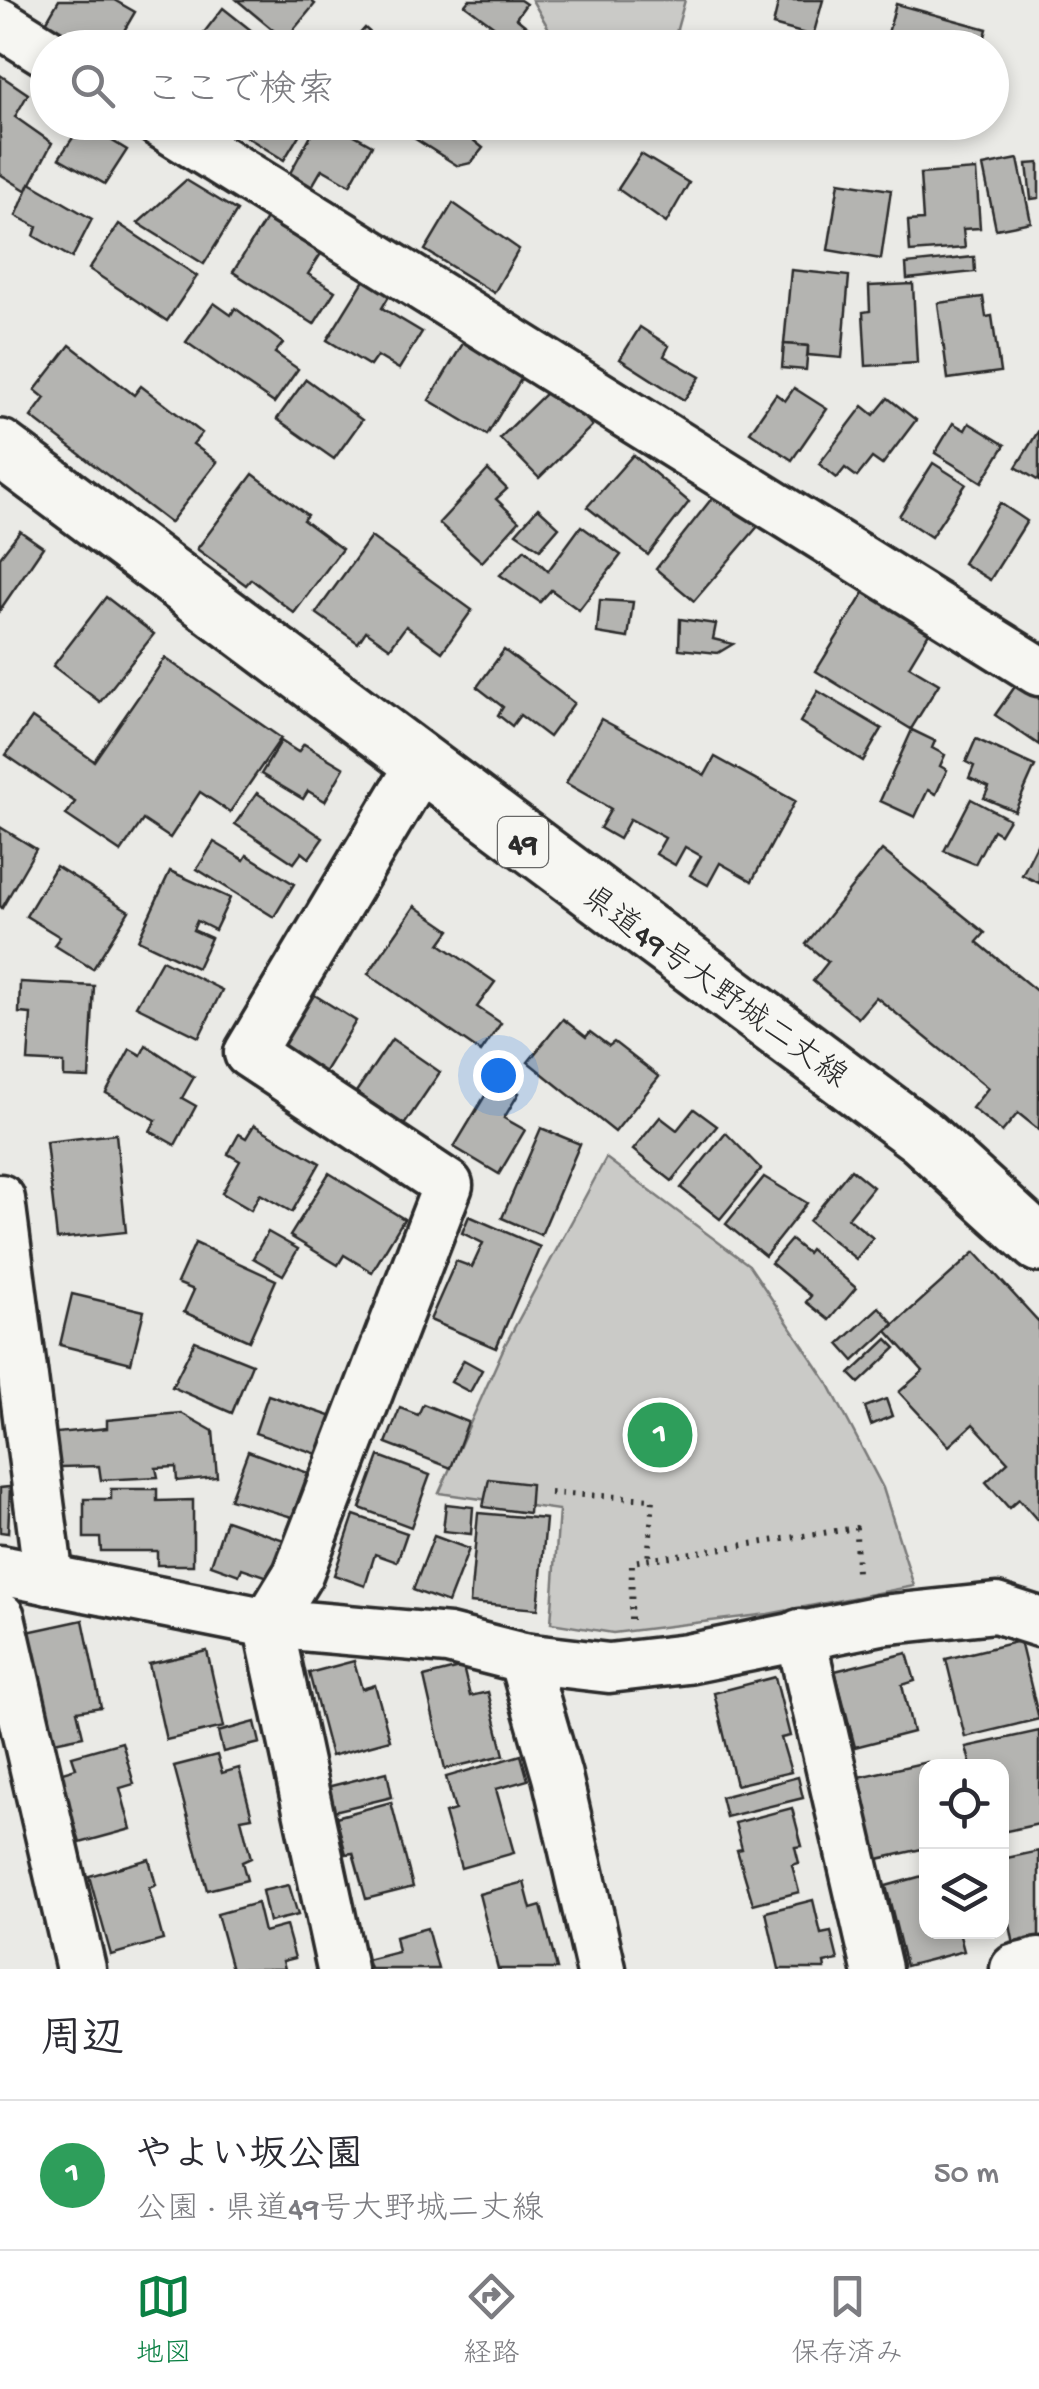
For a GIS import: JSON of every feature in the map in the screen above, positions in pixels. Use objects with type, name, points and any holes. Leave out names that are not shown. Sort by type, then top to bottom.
[{"type":"main road","name":"県道49号大野城二丈線","points":[[0,448],[420,766],[922,1137],[1039,1244]]},
{"type":"street","points":[[0,24],[30,42]]},
{"type":"street","points":[[188,140],[1039,671]]},
{"type":"street","points":[[342,1969],[268,1623],[298,1574],[448,1185],[250,1052],[420,766]]},
{"type":"street","points":[[0,1199],[49,1580]]},
{"type":"street","points":[[0,1570],[268,1623],[448,1638],[523,1658],[608,1668],[687,1659],[800,1634],[996,1608],[1039,1622]]},
{"type":"street","points":[[0,1617],[81,1969]]},
{"type":"street","points":[[800,1634],[877,1969]]},
{"type":"street","points":[[523,1658],[557,1776],[601,1969]]},
{"type":"street","points":[[1015,1969],[1039,1963]]},
{"type":"path","points":[[550,1493],[653,1499],[648,1560]]},
{"type":"path","points":[[631,1640],[632,1562],[856,1528],[857,1584]]},
{"type":"shaded area","points":[[532,0],[685,0],[677,30],[550,30]]},
{"type":"shaded area","points":[[606,1158],[749,1265],[828,1383],[883,1488],[914,1586],[768,1614],[613,1633],[551,1623],[559,1510],[439,1493],[505,1345]]},
{"type":"building","points":[[59,0],[114,0],[135,12],[124,30],[55,30],[45,24]]},
{"type":"building","points":[[237,0],[310,0],[315,4],[293,30],[273,30]]},
{"type":"building","points":[[469,0],[520,0],[526,4],[516,18],[531,30],[494,30],[465,5]]},
{"type":"building","points":[[779,0],[823,0],[815,30],[773,25]]},
{"type":"building","points":[[896,4],[987,29],[987,30],[889,30]]},
{"type":"building","points":[[223,8],[251,30],[206,30]]},
{"type":"building","points":[[0,75],[28,94],[15,117],[30,128],[30,140],[52,143],[27,191],[0,174]]},
{"type":"building","points":[[71,140],[111,140],[127,150],[105,184],[59,158]]},
{"type":"building","points":[[252,140],[296,140],[284,160]]},
{"type":"building","points":[[308,140],[363,140],[372,145],[350,185],[322,169],[311,188],[289,175]]},
{"type":"building","points":[[417,140],[473,140],[483,148],[471,163],[458,166]]},
{"type":"building","points":[[641,154],[689,183],[666,223],[618,189]]},
{"type":"building","points":[[1018,159],[1031,222],[996,229],[983,166]]},
{"type":"building","points":[[1039,163],[1039,198],[1031,199],[1027,164]]},
{"type":"building","points":[[976,170],[980,228],[963,229],[965,248],[910,252],[908,221],[923,220],[920,174]]},
{"type":"building","points":[[186,180],[237,211],[204,264],[138,223]]},
{"type":"building","points":[[839,182],[891,190],[881,259],[828,250]]},
{"type":"building","points":[[30,183],[92,219],[72,258],[34,236],[37,227],[16,216]]},
{"type":"building","points":[[453,203],[519,249],[494,293],[425,250]]},
{"type":"building","points":[[269,214],[324,249],[308,274],[335,291],[314,324],[233,272]]},
{"type":"building","points":[[119,224],[197,276],[167,321],[89,269]]},
{"type":"building","points":[[974,257],[975,272],[907,279],[906,264]]},
{"type":"building","points":[[791,270],[849,276],[842,358],[808,355],[808,346],[784,344]]},
{"type":"building","points":[[366,277],[391,293],[382,308],[422,332],[399,369],[377,356],[370,366],[327,340]]},
{"type":"building","points":[[913,284],[917,363],[866,366],[863,312],[870,311],[869,286]]},
{"type":"building","points":[[983,297],[986,317],[992,316],[1000,372],[948,379],[938,303]]},
{"type":"building","points":[[214,303],[231,315],[235,308],[283,343],[275,353],[298,369],[274,403],[186,342]]},
{"type":"building","points":[[640,327],[669,346],[664,356],[700,377],[684,400],[620,359]]},
{"type":"building","points":[[465,340],[523,376],[487,435],[429,400]]},
{"type":"building","points":[[784,344],[808,346],[806,370],[782,368]]},
{"type":"building","points":[[70,345],[134,395],[141,386],[202,433],[193,444],[217,462],[170,523],[31,417],[45,398],[35,390]]},
{"type":"building","points":[[306,379],[362,420],[334,459],[277,419]]},
{"type":"building","points":[[557,382],[592,426],[539,478],[500,438]]},
{"type":"building","points":[[794,388],[827,409],[792,460],[750,432],[776,394],[785,401]]},
{"type":"building","points":[[888,398],[916,420],[882,465],[872,458],[857,477],[845,468],[837,478],[819,464],[863,406],[874,415]]},
{"type":"building","points":[[953,423],[965,430],[969,423],[1005,445],[982,482],[935,453]]},
{"type":"building","points":[[1039,430],[1039,481],[1016,467]]},
{"type":"building","points":[[633,455],[689,502],[648,555],[587,507]]},
{"type":"building","points":[[933,463],[966,484],[931,537],[899,516]]},
{"type":"building","points":[[488,470],[507,489],[496,499],[519,521],[482,562],[439,523]]},
{"type":"building","points":[[253,474],[307,515],[303,520],[342,549],[294,613],[251,579],[246,585],[197,549]]},
{"type":"building","points":[[724,483],[766,517],[694,601],[656,569]]},
{"type":"building","points":[[1000,503],[1027,521],[990,580],[963,563]]},
{"type":"building","points":[[538,508],[559,527],[540,549],[516,533]]},
{"type":"building","points":[[581,526],[621,555],[579,610],[551,590],[540,602],[500,575],[525,549],[548,571]]},
{"type":"building","points":[[20,531],[43,547],[0,610],[0,557]]},
{"type":"building","points":[[371,537],[472,610],[442,652],[406,626],[390,648],[366,631],[358,643],[316,613]]},
{"type":"building","points":[[873,578],[938,618],[909,666],[939,684],[911,729],[816,671]]},
{"type":"building","points":[[106,597],[154,634],[100,702],[53,666]]},
{"type":"building","points":[[600,600],[633,602],[628,638],[597,633]]},
{"type":"building","points":[[680,619],[716,624],[713,639],[733,644],[718,653],[679,649]]},
{"type":"building","points":[[504,650],[574,703],[549,737],[520,715],[512,726],[498,715],[503,707],[477,687]]},
{"type":"building","points":[[165,658],[281,738],[230,812],[200,792],[170,838],[143,820],[121,852],[66,815],[75,802],[6,755],[32,718],[94,761]]},
{"type":"building","points":[[1021,678],[1039,691],[1039,745],[995,715]]},
{"type":"building","points":[[818,691],[882,729],[863,761],[800,722]]},
{"type":"building","points":[[601,719],[705,775],[715,757],[795,801],[752,881],[720,863],[708,885],[690,875],[701,856],[685,847],[675,865],[656,854],[665,838],[630,819],[619,839],[600,828],[611,809],[566,783]]},
{"type":"building","points":[[912,730],[935,741],[932,748],[945,755],[940,766],[947,770],[936,794],[928,790],[915,817],[880,801]]},
{"type":"building","points":[[976,739],[1035,766],[1015,811],[984,798],[989,787],[969,778],[974,766],[966,762]]},
{"type":"building","points":[[281,741],[298,752],[304,744],[344,768],[325,801],[308,791],[303,799],[261,774]]},
{"type":"building","points":[[257,793],[323,838],[309,858],[302,852],[294,863],[235,824]]},
{"type":"building","points":[[971,799],[1009,819],[1000,834],[993,830],[975,864],[944,851]]},
{"type":"building","points":[[0,827],[36,849],[2,908],[0,906]]},
{"type":"building","points":[[1039,841],[1039,883],[1022,875]]},
{"type":"building","points":[[214,842],[244,860],[247,855],[294,884],[274,917],[197,869]]},
{"type":"building","points":[[882,850],[985,933],[977,942],[1039,993],[1039,1130],[1018,1113],[1002,1132],[972,1108],[988,1088],[876,997],[858,1018],[813,981],[828,962],[806,944]]},
{"type":"building","points":[[56,866],[129,911],[93,969],[54,945],[60,937],[26,916]]},
{"type":"building","points":[[170,871],[230,898],[215,930],[197,921],[193,930],[211,938],[197,968],[138,940]]},
{"type":"building","points":[[415,906],[450,930],[440,944],[495,982],[477,1007],[501,1023],[481,1052],[368,974]]},
{"type":"building","points":[[162,960],[222,990],[199,1037],[136,1006]]},
{"type":"building","points":[[20,982],[94,986],[89,1078],[64,1077],[64,1063],[28,1061],[31,1014],[19,1013]]},
{"type":"building","points":[[305,989],[356,1021],[322,1076],[270,1044]]},
{"type":"building","points":[[563,1019],[586,1037],[590,1032],[609,1046],[614,1042],[659,1077],[615,1132],[528,1062]]},
{"type":"building","points":[[392,1039],[440,1072],[404,1125],[356,1092]]},
{"type":"building","points":[[146,1045],[194,1077],[182,1098],[196,1106],[175,1145],[150,1131],[156,1120],[106,1093],[130,1049],[141,1055]]},
{"type":"building","points":[[495,1079],[519,1093],[504,1118],[525,1130],[499,1174],[454,1147]]},
{"type":"building","points":[[694,1109],[717,1126],[672,1181],[633,1150],[660,1117],[677,1130]]},
{"type":"building","points":[[254,1125],[320,1163],[292,1212],[260,1194],[251,1210],[222,1193],[240,1161],[228,1154],[239,1134],[246,1138]]},
{"type":"building","points":[[541,1128],[580,1144],[541,1235],[502,1218]]},
{"type":"building","points":[[726,1133],[761,1169],[720,1219],[681,1188]]},
{"type":"building","points":[[116,1134],[126,1232],[57,1239],[46,1142]]},
{"type":"building","points":[[851,1169],[873,1187],[848,1218],[873,1238],[856,1259],[809,1221]]},
{"type":"building","points":[[329,1173],[404,1219],[372,1272],[344,1255],[338,1265],[290,1236]]},
{"type":"building","points":[[764,1177],[807,1203],[765,1256],[726,1224]]},
{"type":"building","points":[[469,1216],[540,1247],[496,1348],[430,1320],[456,1261],[472,1267],[483,1243],[462,1233]]},
{"type":"building","points":[[268,1232],[298,1249],[283,1275],[253,1258]]},
{"type":"building","points":[[791,1240],[807,1253],[810,1249],[856,1288],[829,1320],[806,1302],[811,1296],[771,1263]]},
{"type":"building","points":[[195,1243],[276,1280],[249,1341],[184,1312],[194,1290],[177,1283]]},
{"type":"building","points":[[975,1252],[1039,1322],[1039,1522],[1019,1499],[1009,1508],[986,1482],[1008,1462],[973,1424],[949,1446],[899,1392],[923,1371],[887,1331]]},
{"type":"building","points":[[72,1294],[144,1311],[131,1363],[60,1345]]},
{"type":"building","points":[[879,1307],[894,1324],[854,1361],[839,1344]]},
{"type":"building","points":[[887,1339],[896,1348],[859,1383],[850,1374]]},
{"type":"building","points":[[195,1341],[252,1364],[232,1413],[172,1387]]},
{"type":"building","points":[[464,1360],[482,1370],[470,1392],[451,1382]]},
{"type":"building","points":[[268,1395],[339,1419],[326,1457],[255,1433]]},
{"type":"building","points":[[886,1399],[892,1416],[871,1425],[865,1407]]},
{"type":"building","points":[[423,1404],[468,1422],[451,1468],[386,1443],[400,1408],[418,1415]]},
{"type":"building","points":[[181,1413],[213,1431],[217,1477],[177,1481],[176,1467],[156,1468],[158,1477],[101,1480],[99,1466],[60,1467],[56,1433],[107,1428],[107,1420]]},
{"type":"building","points":[[248,1451],[308,1473],[292,1517],[230,1499]]},
{"type":"building","points":[[379,1456],[430,1475],[411,1527],[360,1508]]},
{"type":"building","points":[[489,1479],[531,1484],[529,1513],[483,1507]]},
{"type":"building","points":[[10,1487],[8,1533],[0,1532],[0,1488]]},
{"type":"building","points":[[111,1489],[157,1489],[157,1501],[193,1500],[193,1565],[157,1565],[157,1551],[101,1551],[100,1538],[84,1538],[84,1499],[111,1499]]},
{"type":"building","points":[[446,1504],[473,1507],[471,1534],[443,1531]]},
{"type":"building","points":[[478,1513],[546,1519],[538,1609],[470,1603]]},
{"type":"building","points":[[354,1515],[407,1533],[397,1562],[375,1554],[365,1586],[334,1575]]},
{"type":"building","points":[[226,1520],[284,1540],[271,1578],[242,1568],[239,1575],[211,1565]]},
{"type":"building","points":[[434,1536],[469,1549],[448,1603],[413,1590]]},
{"type":"building","points":[[83,1620],[101,1707],[77,1711],[83,1736],[30,1747],[18,1634]]},
{"type":"building","points":[[1020,1641],[1039,1719],[965,1737],[946,1659]]},
{"type":"building","points":[[207,1651],[224,1727],[166,1740],[149,1664]]},
{"type":"building","points":[[907,1653],[915,1681],[902,1685],[913,1732],[855,1747],[835,1671]]},
{"type":"building","points":[[354,1661],[362,1689],[375,1685],[390,1740],[331,1756],[309,1673]]},
{"type":"building","points":[[463,1667],[470,1696],[488,1692],[504,1755],[445,1769],[424,1677]]},
{"type":"building","points":[[775,1677],[790,1736],[781,1738],[791,1772],[736,1785],[714,1693]]},
{"type":"building","points":[[255,1722],[260,1743],[223,1752],[218,1732]]},
{"type":"building","points":[[1039,1731],[1039,1824],[1009,1830],[1009,1759],[969,1759],[966,1747]]},
{"type":"building","points":[[122,1742],[134,1784],[120,1788],[131,1829],[80,1843],[59,1773],[76,1768],[72,1756]]},
{"type":"building","points":[[217,1755],[222,1773],[239,1768],[252,1817],[241,1819],[251,1858],[242,1862],[247,1880],[207,1890],[174,1766]]},
{"type":"building","points":[[521,1755],[528,1780],[496,1789],[514,1853],[461,1868],[445,1813],[455,1810],[446,1777]]},
{"type":"building","points":[[919,1764],[919,1850],[878,1859],[859,1777]]},
{"type":"building","points":[[387,1772],[392,1797],[326,1813],[319,1789]]},
{"type":"building","points":[[798,1777],[803,1798],[726,1817],[721,1797]]},
{"type":"building","points":[[391,1802],[413,1887],[366,1899],[353,1853],[346,1854],[336,1817]]},
{"type":"building","points":[[792,1808],[802,1846],[795,1847],[799,1863],[792,1865],[799,1892],[753,1904],[737,1850],[742,1849],[735,1823]]},
{"type":"building","points":[[1039,1851],[1039,1939],[1014,1945],[1009,1920],[1009,1857]]},
{"type":"building","points":[[149,1859],[156,1885],[149,1888],[163,1940],[111,1955],[89,1876]]},
{"type":"building","points":[[919,1877],[919,1939],[961,1939],[964,1951],[906,1966],[886,1886]]},
{"type":"building","points":[[524,1882],[531,1909],[541,1906],[557,1969],[498,1969],[479,1894]]},
{"type":"building","points":[[289,1885],[298,1915],[269,1922],[262,1891]]},
{"type":"building","points":[[813,1900],[821,1934],[831,1932],[838,1960],[824,1963],[825,1969],[779,1969],[766,1912]]},
{"type":"building","points":[[257,1903],[264,1932],[286,1926],[295,1958],[283,1961],[285,1969],[232,1969],[217,1914]]},
{"type":"building","points":[[427,1928],[438,1969],[370,1969],[367,1960],[398,1952],[395,1937]]},
{"type":"place","name":"やよい坂公園","points":[[660,1435]]}]
